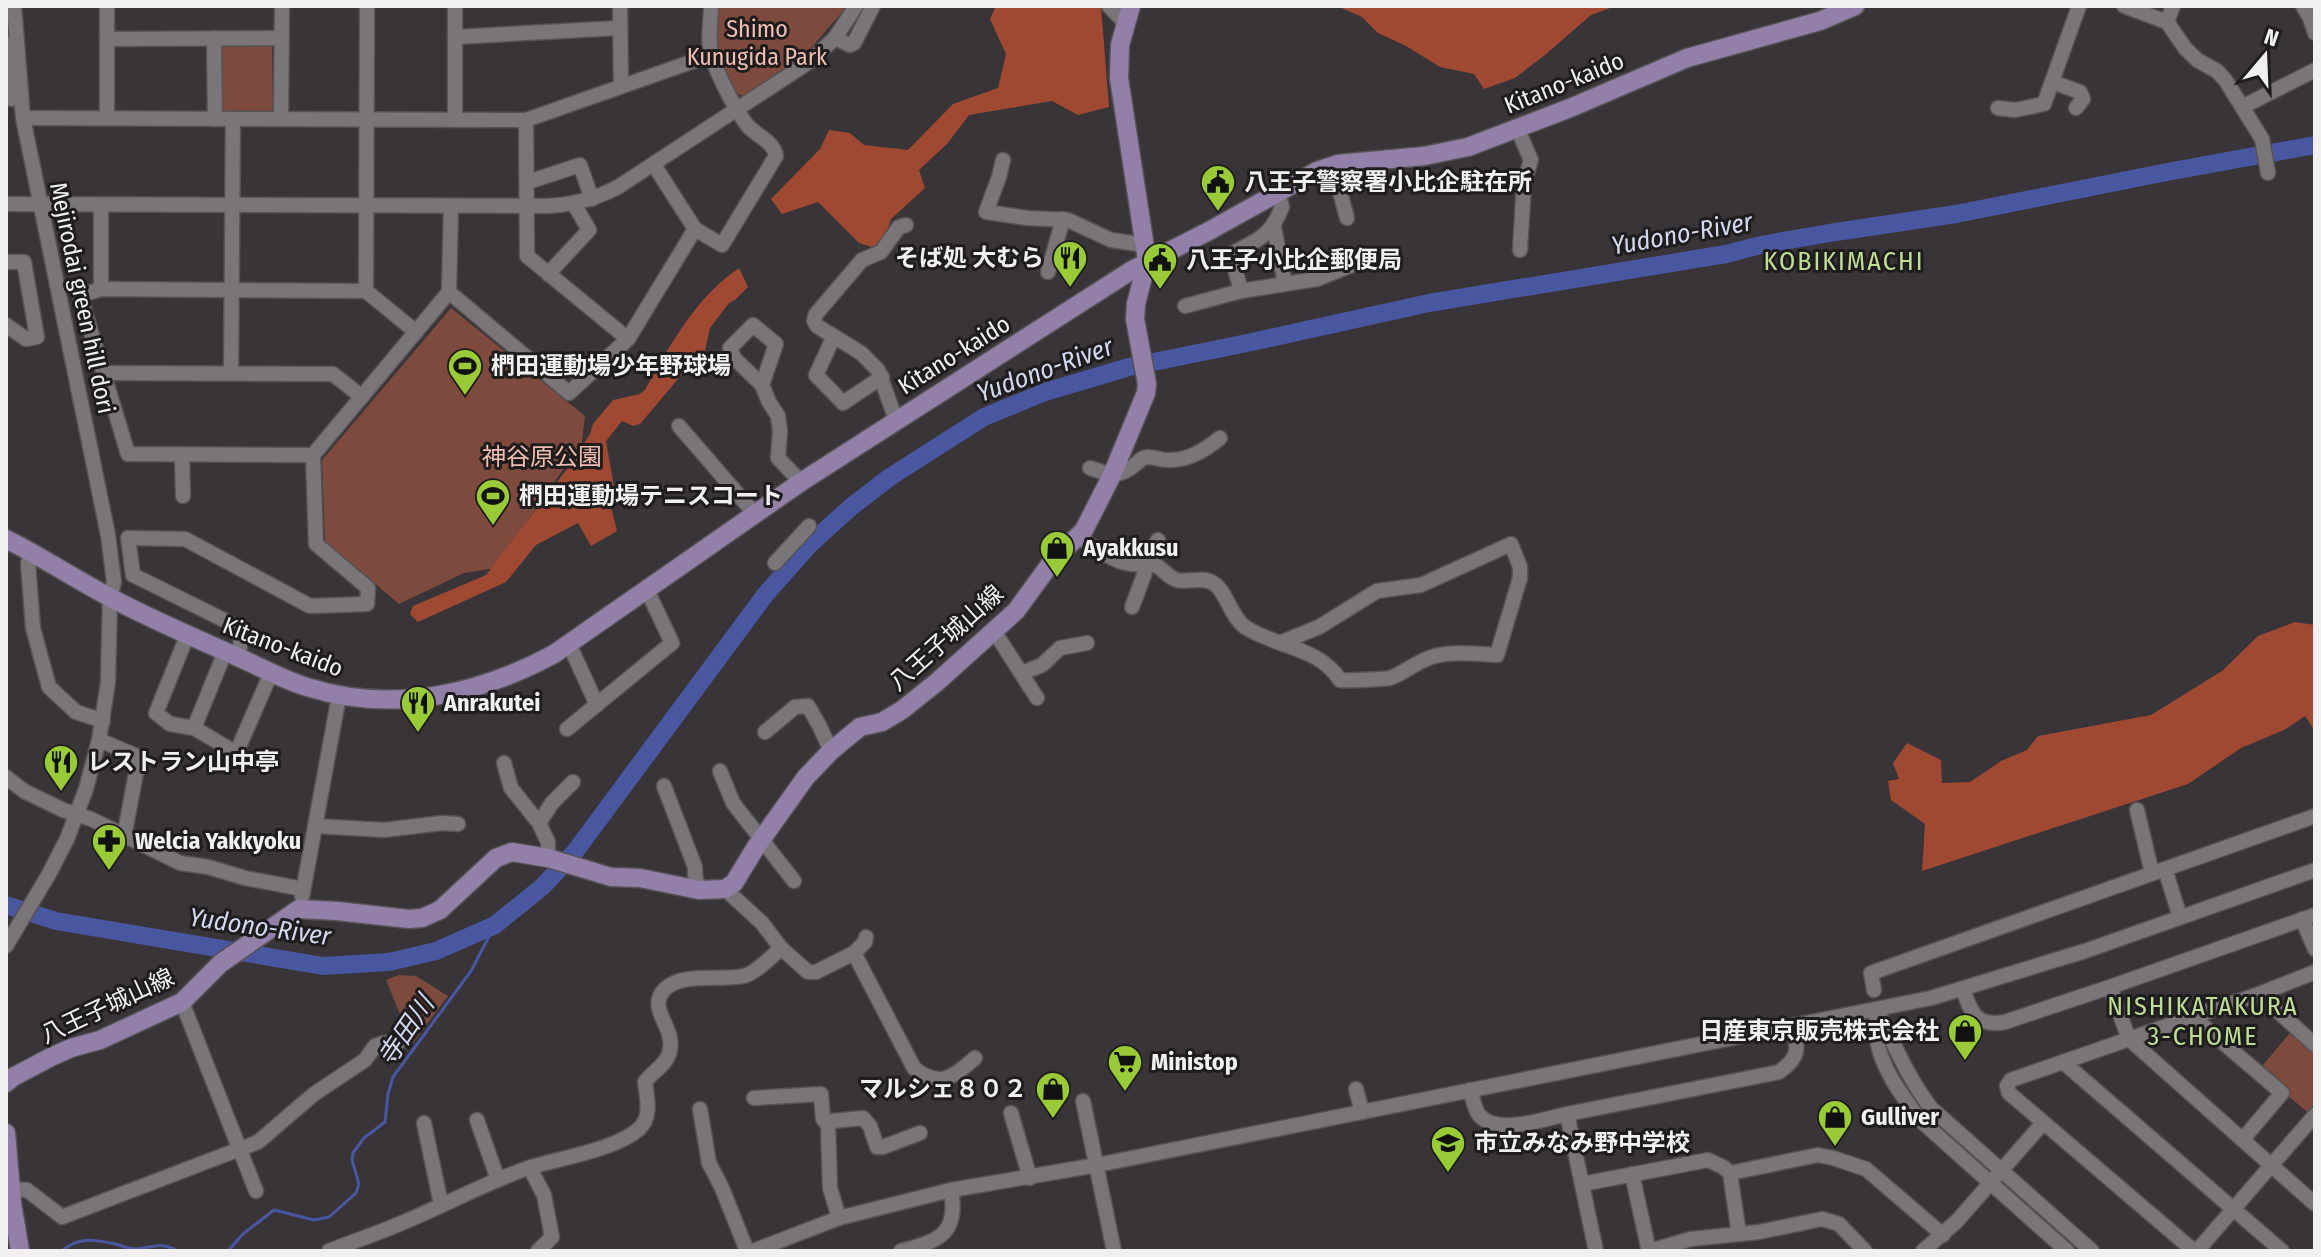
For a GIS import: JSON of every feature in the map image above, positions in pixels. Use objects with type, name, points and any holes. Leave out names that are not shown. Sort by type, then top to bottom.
[{"type":"main road","name":"Kitano-kaido","points":[[6,539],[187,636],[303,686],[339,696],[381,700],[464,691],[527,669],[569,644],[801,482],[1146,253],[1207,232],[1317,171],[1333,166],[1444,153],[1477,144],[1687,58],[1820,21],[1855,6]]},
{"type":"main road","points":[[1128,15],[1120,45],[1119,78],[1146,253]]},
{"type":"main road","name":"八王子城山線","points":[[725,889],[739,877],[762,838],[806,777],[831,751],[860,727],[882,722],[902,710],[994,631],[1016,611],[1051,563],[1087,525],[1142,408],[1146,393],[1147,380],[1135,326],[1135,312],[1146,253]]},
{"type":"main road","points":[[299,909],[422,918],[434,914],[450,902],[502,855],[516,852],[611,877],[640,878],[699,890],[725,889]]},
{"type":"main road","name":"八王子城山線","points":[[6,1083],[51,1057],[100,1040],[182,1002],[221,963],[299,909]]},
{"type":"main road","points":[[6,1133],[15,1245]]},
{"type":"street","name":"Mejirodai green hill dori","points":[[14,6],[14,118]]},
{"type":"street","points":[[107,6],[107,118]]},
{"type":"street","points":[[281,118],[282,6]]},
{"type":"street","points":[[366,291],[367,6]]},
{"type":"street","points":[[455,6],[455,120]]},
{"type":"street","points":[[620,6],[621,86]]},
{"type":"street","points":[[654,165],[695,229],[722,245],[776,156],[774,147],[750,129],[737,110],[711,55],[711,6]]},
{"type":"street","points":[[6,204],[574,204],[618,187],[803,67],[835,38],[856,6]]},
{"type":"street","points":[[835,38],[850,45],[856,42],[873,6]]},
{"type":"street","points":[[1109,6],[1128,15]]},
{"type":"street","points":[[1998,108],[2015,110],[2044,104],[2079,6]]},
{"type":"street","points":[[2124,6],[2167,22],[2191,54],[2217,71],[2226,81],[2262,139],[2268,172]]},
{"type":"street","points":[[2167,22],[2173,6]]},
{"type":"street","points":[[2303,6],[2315,33]]},
{"type":"street","points":[[455,37],[619,28]]},
{"type":"street","points":[[214,38],[215,119]]},
{"type":"street","points":[[107,39],[281,38]]},
{"type":"street","name":"Mejirodai green hill dori","points":[[6,43],[14,118],[35,204],[110,597],[110,657],[103,721],[77,814],[58,857],[6,946]]},
{"type":"street","points":[[14,118],[526,120],[711,55]]},
{"type":"street","points":[[2242,107],[2315,70]]},
{"type":"street","points":[[2052,82],[2080,92],[2083,99],[2076,108]]},
{"type":"street","points":[[231,373],[233,119]]},
{"type":"street","points":[[526,120],[527,256],[628,339]]},
{"type":"street","points":[[1517,128],[1531,160],[1524,183],[1520,250]]},
{"type":"street","points":[[1003,160],[986,212],[1063,219],[1146,253]]},
{"type":"street","points":[[528,182],[580,165],[592,199]]},
{"type":"street","points":[[1333,166],[1347,218]]},
{"type":"street","points":[[1241,291],[1231,254],[1274,227],[1282,207],[1278,192]]},
{"type":"street","points":[[548,274],[589,230],[574,204]]},
{"type":"street","points":[[101,205],[101,289]]},
{"type":"street","points":[[194,728],[241,641],[238,627],[133,575],[128,538],[185,539],[310,606],[367,604],[368,588],[316,544],[313,455],[449,292],[451,206]]},
{"type":"street","points":[[1048,272],[1063,219]]},
{"type":"street","points":[[896,420],[878,370],[861,353],[817,326],[814,321],[816,314],[862,260],[881,252],[899,227],[906,225]]},
{"type":"street","points":[[1274,227],[1285,284]]},
{"type":"street","points":[[449,292],[569,393],[628,339],[695,229]]},
{"type":"street","points":[[1185,306],[1241,291],[1317,279],[1357,263],[1391,257]]},
{"type":"street","points":[[6,262],[24,262],[37,337],[26,339],[6,325]]},
{"type":"street","points":[[313,455],[128,454],[81,299],[85,293],[101,289],[366,291],[416,332]]},
{"type":"street","points":[[834,336],[816,375],[843,403],[882,377]]},
{"type":"street","points":[[104,373],[333,374],[362,397]]},
{"type":"street","points":[[762,385],[778,416],[778,458],[801,482]]},
{"type":"street","points":[[679,426],[755,514]]},
{"type":"street","points":[[1090,468],[1112,475],[1122,474],[1143,458],[1170,460],[1202,452],[1220,438]]},
{"type":"street","points":[[182,456],[183,496]]},
{"type":"street","points":[[775,563],[809,526]]},
{"type":"street","points":[[1078,537],[1115,559],[1129,564],[1155,565],[1173,579],[1213,582],[1243,625],[1259,634],[1298,648],[1344,681],[1388,679],[1435,656],[1497,655],[1520,578],[1520,567],[1511,544],[1421,585],[1377,591],[1319,627],[1282,642]]},
{"type":"street","points":[[1132,607],[1148,557],[1158,540]]},
{"type":"street","points":[[32,553],[28,563],[33,628],[49,687],[76,712],[103,721]]},
{"type":"street","points":[[567,729],[672,643],[647,590]]},
{"type":"street","points":[[994,631],[1037,698]]},
{"type":"street","points":[[187,636],[156,713],[170,724],[194,728],[233,751],[238,749],[271,673]]},
{"type":"street","points":[[1022,673],[1042,665],[1060,648],[1087,643]]},
{"type":"street","points":[[569,644],[597,705]]},
{"type":"street","points":[[299,909],[339,696]]},
{"type":"street","points":[[765,732],[795,707],[808,706],[831,751]]},
{"type":"street","points":[[99,740],[139,757],[124,837]]},
{"type":"street","points":[[504,763],[511,788],[539,823],[548,842],[548,858]]},
{"type":"street","points":[[720,771],[733,803],[794,881]]},
{"type":"street","points":[[6,777],[24,791],[186,865],[208,867],[303,889]]},
{"type":"street","points":[[539,823],[552,803],[573,782]]},
{"type":"street","points":[[664,786],[695,867],[699,890]]},
{"type":"street","points":[[2137,810],[2158,871],[2180,917]]},
{"type":"street","points":[[1874,990],[1871,973],[2315,816]]},
{"type":"street","points":[[315,826],[384,830],[458,824]]},
{"type":"street","points":[[700,1109],[709,1163],[750,1251],[839,1218],[951,1190],[1097,1165],[1877,1010],[1963,989],[2073,955],[2315,870]]},
{"type":"street","points":[[725,889],[808,972],[816,972],[854,953],[866,937]]},
{"type":"street","points":[[1963,989],[1970,1010],[1978,1019],[1992,1024],[2110,987],[2309,917],[2315,949]]},
{"type":"street","name":"Mejirodai green hill dori","points":[[6,936],[21,920]]},
{"type":"street","points":[[329,1251],[405,1222],[498,1180],[600,1148],[636,1131],[642,1126],[648,1108],[645,1082],[666,1061],[671,1046],[670,1033],[658,1009],[658,999],[663,991],[695,977],[748,975],[781,948]]},
{"type":"street","points":[[854,953],[914,1068],[925,1077],[936,1080],[947,1078],[975,1058]]},
{"type":"street","points":[[2314,1119],[2195,1251],[2043,1123],[2009,1093],[2007,1086],[2011,1080],[2315,972]]},
{"type":"street","points":[[2110,987],[2129,1039],[2315,1204]]},
{"type":"street","points":[[2259,994],[2315,1045]]},
{"type":"street","points":[[182,1002],[256,1191]]},
{"type":"street","points":[[1877,1010],[1917,1091],[1946,1123],[2092,1251]]},
{"type":"street","points":[[1877,1010],[1877,1042],[1886,1067],[1920,1120],[2067,1251]]},
{"type":"street","points":[[2193,1017],[2282,1093],[2243,1139]]},
{"type":"street","points":[[1470,1090],[1480,1115],[1496,1125],[1510,1126],[1779,1072],[1791,1064],[1796,1054],[1797,1040],[1793,1027]]},
{"type":"street","points":[[11,1189],[27,1190],[62,1217],[258,1142],[314,1094],[365,1060],[375,1046],[398,1043]]},
{"type":"street","points":[[2063,1062],[2282,1251]]},
{"type":"street","points":[[1356,1089],[1362,1112]]},
{"type":"street","points":[[754,1098],[821,1094],[823,1119],[828,1125],[830,1188],[839,1218]]},
{"type":"street","points":[[1083,1101],[1114,1251]]},
{"type":"street","points":[[1011,1113],[1030,1178]]},
{"type":"street","points":[[1567,1114],[1596,1251]]},
{"type":"street","points":[[828,1125],[833,1121],[863,1118],[870,1126],[877,1147],[920,1133]]},
{"type":"street","points":[[477,1120],[498,1180]]},
{"type":"street","points":[[424,1123],[441,1204]]},
{"type":"street","points":[[1923,1251],[1943,1235],[2043,1123]]},
{"type":"street","points":[[1730,1173],[1818,1155],[1833,1158],[1866,1169],[1943,1235]]},
{"type":"street","points":[[1582,1184],[1708,1160],[1715,1162],[1730,1173],[1739,1234]]},
{"type":"street","points":[[530,1168],[544,1195],[552,1237],[538,1251]]},
{"type":"street","points":[[1632,1174],[1648,1247],[1654,1250],[1691,1239],[1759,1232],[1822,1219],[1839,1224],[1865,1251]]},
{"type":"street","points":[[901,1251],[941,1237],[952,1221],[954,1208],[951,1190]]},
{"type":"green space","name":"Shimo Kunugida Park","points":[[718,6],[845,6],[805,55],[743,96],[735,93],[717,52]]},
{"type":"green space","points":[[272,42],[273,113],[219,114],[218,43]]},
{"type":"green space","name":"神谷原公園","points":[[451,308],[585,416],[582,442],[495,568],[464,573],[399,604],[325,541],[322,460]]},
{"type":"green space","points":[[399,975],[416,976],[448,996],[412,1044],[386,980]]},
{"type":"green space","points":[[2295,1027],[2315,1045],[2315,1103],[2307,1112],[2257,1072]]},
{"type":"shaded area","points":[[996,6],[1101,6],[1109,107],[1078,115],[1052,101],[969,115],[947,144],[919,170],[925,188],[891,219],[875,248],[859,243],[818,202],[782,214],[771,199],[820,149],[829,130],[850,133],[864,145],[908,150],[953,104],[998,88],[1006,54],[990,19]]},
{"type":"shaded area","points":[[1337,6],[1616,6],[1591,15],[1515,78],[1484,89],[1474,74],[1440,67],[1378,33],[1362,17]]},
{"type":"shaded area","points":[[739,268],[748,287],[729,303],[710,328],[704,355],[684,372],[640,424],[633,426],[622,421],[606,441],[616,498],[611,507],[617,531],[591,546],[578,523],[536,545],[506,582],[418,622],[410,614],[413,606],[486,575],[570,465],[593,424],[613,400],[645,390],[674,339],[697,307]]},
{"type":"shaded area","points":[[2295,622],[2315,625],[2315,731],[2305,716],[2284,730],[2241,748],[2188,784],[1922,871],[1925,824],[1891,800],[1888,781],[1899,779],[1893,763],[1907,743],[1941,760],[1942,783],[1970,782],[2001,761],[2027,750],[2038,736],[2151,715],[2222,671],[2258,636]]},
{"type":"waterway","name":"Yudono-River","points":[[6,905],[56,921],[323,966],[389,962],[436,951],[495,925],[542,887],[574,853],[765,595],[810,544],[890,477],[984,417],[1045,392],[1129,367],[1429,303],[1726,254],[1829,233],[1956,214],[2315,145]]},
{"type":"waterway","name":"寺田川","points":[[228,1251],[243,1234],[274,1210],[314,1220],[329,1217],[356,1193],[359,1184],[353,1153],[364,1138],[385,1122],[393,1077],[471,971],[495,925]]},
{"type":"waterway","name":"寺田川","points":[[62,1251],[87,1240],[133,1249],[161,1246],[178,1251]]},
{"type":"place","name":"八王子警察署小比企駐在所","points":[[1218,213]]},
{"type":"place","name":"そば処 大むら","points":[[1070,289]]},
{"type":"place","name":"八王子小比企郵便局","points":[[1160,291]]},
{"type":"place","name":"椚田運動場少年野球場","points":[[465,397]]},
{"type":"place","name":"椚田運動場テニスコート","points":[[493,527]]},
{"type":"place","name":"Ayakkusu","points":[[1057,579]]},
{"type":"place","name":"Anrakutei","points":[[418,734]]},
{"type":"place","name":"レストラン山中亭","points":[[61,793]]},
{"type":"place","name":"Welcia Yakkyoku","points":[[109,872]]},
{"type":"place","name":"日産東京販売株式会社","points":[[1965,1062]]},
{"type":"place","name":"Ministop","points":[[1125,1093]]},
{"type":"place","name":"マルシェ８０２","points":[[1053,1120]]},
{"type":"place","name":"Gulliver","points":[[1835,1148]]},
{"type":"place","name":"市立みなみ野中学校","points":[[1448,1174]]},
{"type":"district","name":"KOBIKIMACHI","points":[[1844,261]]},
{"type":"district","name":"NISHIKATAKURA 3-CHOME","points":[[2203,1021]]}]
